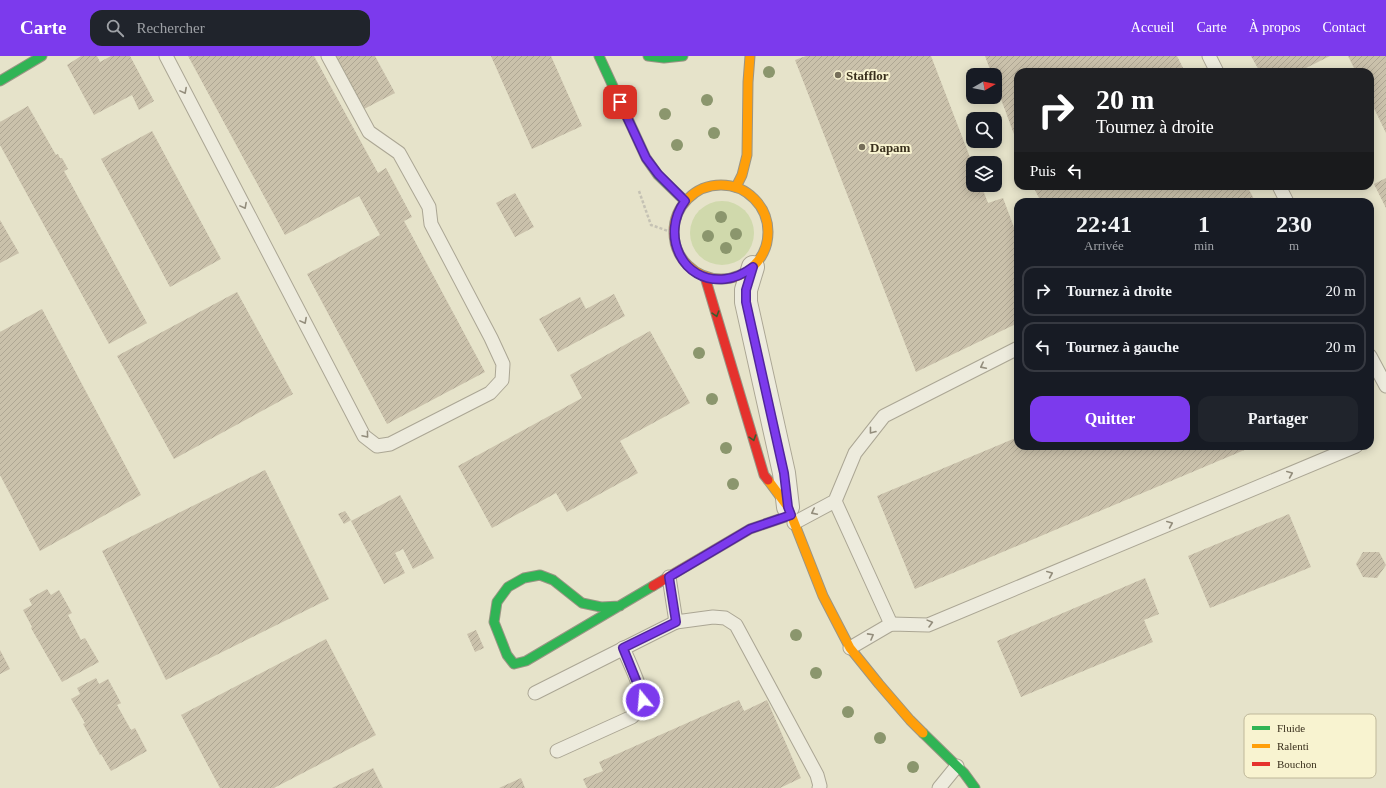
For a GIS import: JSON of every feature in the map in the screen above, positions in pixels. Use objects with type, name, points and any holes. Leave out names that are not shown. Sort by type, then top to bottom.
[{"type":"street","points":[[0,81],[42,56]]},
{"type":"street","points":[[599,56],[646,158],[658,174],[685,201]]},
{"type":"street","points":[[648,56],[664,58],[683,56]]},
{"type":"street","points":[[736,187],[742,175],[747,155],[748,82],[750,56]]},
{"type":"street","points":[[722,185],[736,187],[744,191],[758,202],[766,218],[768,235],[766,244],[759,260],[745,273],[730,278],[714,279],[705,277],[698,274],[687,265],[679,253],[674,240],[675,219],[685,201],[696,192],[708,186],[722,185]]},
{"type":"street","points":[[753,267],[746,290],[746,302],[784,473],[791,515],[823,596],[850,648],[910,720],[964,772],[975,788]]},
{"type":"street","points":[[705,277],[764,475],[791,515]]},
{"type":"street","points":[[620,606],[600,607],[582,603],[553,580],[540,575],[524,578],[508,587],[497,602],[494,622],[507,655],[514,664],[526,661],[620,606],[750,529],[791,515]]},
{"type":"lane","points":[[166,56],[364,436],[377,446],[390,444],[490,393],[502,380],[503,364],[491,338],[431,224],[429,207],[399,154],[369,132],[328,56]]},
{"type":"lane","points":[[1209,56],[1215,68]]},
{"type":"lane","points":[[891,624],[835,501],[855,453],[884,416],[1014,350]]},
{"type":"lane","points":[[1374,364],[1386,386]]},
{"type":"lane","points":[[850,648],[891,624],[928,625],[1346,450]]},
{"type":"lane","points":[[791,515],[835,501]]},
{"type":"lane","points":[[669,577],[676,622]]},
{"type":"lane","points":[[535,693],[676,622],[713,617],[725,618],[736,625],[817,775],[820,786],[819,788]]},
{"type":"lane","points":[[557,751],[632,718],[638,711],[643,700],[623,648]]},
{"type":"lane","points":[[939,788],[957,766]]},
{"type":"green space","points":[[722,201],[740,207],[748,215],[754,233],[748,251],[740,259],[722,265],[704,259],[696,251],[690,233],[696,215],[704,207]]},
{"type":"building","points":[[81,56],[97,56],[100,62],[111,56],[130,56],[154,101],[139,110],[132,95],[94,115],[67,65]]},
{"type":"building","points":[[188,56],[314,56],[378,173],[386,168],[412,217],[404,221],[485,372],[387,424],[307,274],[380,235],[359,196],[285,235]]},
{"type":"building","points":[[335,56],[375,56],[395,93],[364,109]]},
{"type":"building","points":[[491,56],[551,56],[582,126],[532,149]]},
{"type":"building","points":[[806,56],[931,56],[970,156],[966,156],[966,192],[984,192],[988,203],[1003,198],[1014,227],[1014,325],[916,372],[795,60]]},
{"type":"building","points":[[985,56],[1177,56],[1183,68],[1014,68],[1014,134],[1002,102],[1002,68],[989,68]]},
{"type":"building","points":[[1251,56],[1330,56],[1306,68],[1258,68]]},
{"type":"building","points":[[1348,56],[1386,56],[1386,133],[1374,108],[1374,68],[1354,68]]},
{"type":"building","points":[[28,106],[56,155],[58,154],[60,158],[62,158],[68,169],[64,171],[147,323],[109,344],[0,145],[0,122]]},
{"type":"building","points":[[152,131],[221,259],[170,287],[101,159]]},
{"type":"building","points":[[1386,178],[1386,208],[1374,184]]},
{"type":"building","points":[[1035,190],[1249,190],[1253,198],[1039,198]]},
{"type":"building","points":[[515,193],[534,227],[515,237],[496,203]]},
{"type":"building","points":[[0,220],[19,253],[0,263]]},
{"type":"building","points":[[237,292],[293,394],[174,459],[117,356]]},
{"type":"building","points":[[614,294],[625,316],[558,352],[539,319],[580,297],[586,309]]},
{"type":"building","points":[[42,309],[141,495],[40,551],[0,475],[0,332]]},
{"type":"building","points":[[650,331],[690,403],[620,441],[638,473],[567,512],[556,493],[492,528],[458,466],[582,398],[570,375]]},
{"type":"building","points":[[1014,439],[1014,450],[1245,450],[915,589],[877,496]]},
{"type":"building","points":[[265,470],[329,599],[166,680],[102,551]]},
{"type":"building","points":[[400,495],[434,558],[413,569],[403,549],[395,553],[405,573],[384,584],[351,521]]},
{"type":"building","points":[[345,511],[351,520],[344,524],[338,514]]},
{"type":"building","points":[[1289,514],[1311,567],[1210,608],[1188,556]]},
{"type":"building","points":[[1363,552],[1379,552],[1386,565],[1377,578],[1363,577],[1356,564]]},
{"type":"building","points":[[1145,578],[1159,614],[1144,620],[1153,642],[1021,697],[997,641]]},
{"type":"building","points":[[47,589],[51,595],[59,590],[72,613],[68,615],[81,640],[85,638],[99,662],[62,682],[31,628],[32,627],[23,610],[32,605],[29,599]]},
{"type":"building","points":[[476,630],[484,648],[475,652],[467,634]]},
{"type":"building","points":[[326,639],[376,735],[274,788],[220,788],[181,715]]},
{"type":"building","points":[[0,650],[10,669],[0,674]]},
{"type":"building","points":[[96,678],[99,684],[108,679],[121,703],[117,705],[131,730],[135,728],[147,751],[111,771],[101,754],[100,755],[83,724],[85,723],[71,699],[80,694],[77,688]]},
{"type":"building","points":[[739,700],[744,711],[767,700],[801,778],[780,788],[587,788],[583,779],[603,771],[599,762]]},
{"type":"building","points":[[373,768],[383,788],[332,788]]},
{"type":"building","points":[[521,778],[525,788],[499,788]]},
{"type":"traffic: fast","points":[[0,81],[42,56]]},
{"type":"traffic: fast","points":[[599,56],[646,158],[658,175],[685,201]]},
{"type":"traffic: fast","points":[[648,56],[664,58],[683,56]]},
{"type":"traffic: fast","points":[[620,606],[601,607],[582,603],[553,580],[540,575],[524,578],[508,587],[497,602],[494,622],[507,655],[514,664],[526,661],[653,586]]},
{"type":"traffic: fast","points":[[923,733],[964,773],[975,788]]},
{"type":"traffic: slow","points":[[736,187],[742,175],[747,155],[748,82],[750,56]]},
{"type":"traffic: slow","points":[[721,185],[739,188],[754,199],[765,214],[768,232],[765,250],[754,265],[739,276],[721,279],[703,276],[688,265],[677,250],[674,232],[677,214],[688,199],[703,188],[721,185]]},
{"type":"traffic: slow","points":[[768,480],[788,507],[823,596],[850,648],[879,684],[923,733]]},
{"type":"traffic: jam","points":[[705,277],[764,475],[768,480]]},
{"type":"traffic: jam","points":[[653,586],[750,529],[791,515]]},
{"type":"place","name":"Stafflor","points":[[838,75]]},
{"type":"place","name":"Dapam","points":[[862,147]]},
{"type":"route","points":[[620,102],[646,158],[658,174],[685,201],[675,219],[674,240],[679,253],[687,265],[698,274],[714,279],[735,277],[745,273],[753,267],[746,290],[746,302],[784,473],[788,507],[791,515],[750,529],[669,577],[676,622],[623,648],[643,700]]}]
